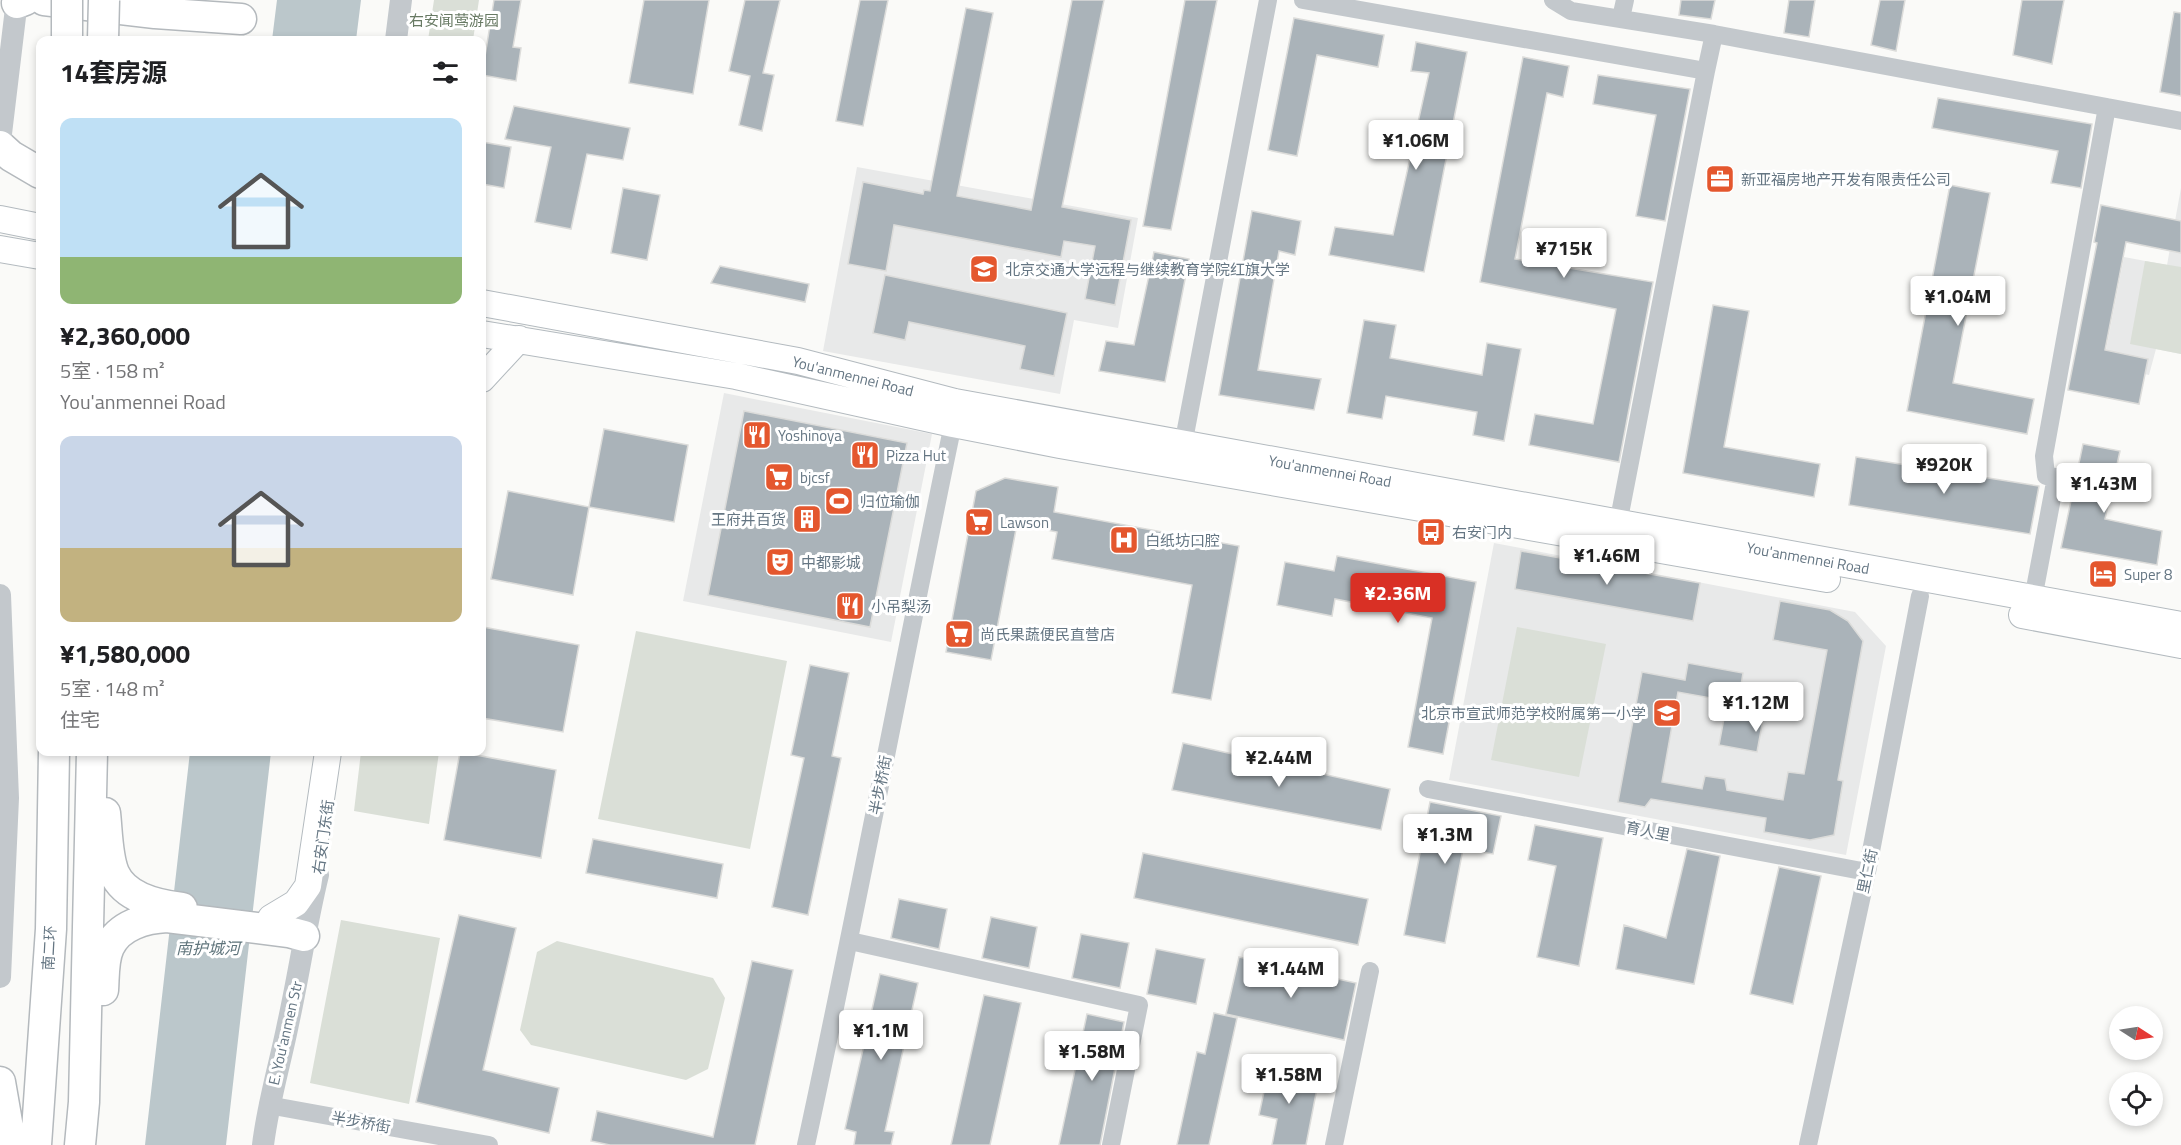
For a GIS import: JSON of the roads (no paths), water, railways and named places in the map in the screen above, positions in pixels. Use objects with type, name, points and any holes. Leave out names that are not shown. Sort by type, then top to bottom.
[{"type":"highway","points":[[67,36],[68,0]]},
{"type":"highway","points":[[103,36],[104,0]]},
{"type":"highway","points":[[26,1],[239,20]]},
{"type":"highway","points":[[0,144],[11,156],[36,171]]},
{"type":"highway","name":"南二环","points":[[36,1145],[51,930],[54,756]]},
{"type":"highway","points":[[92,762],[103,799],[113,872],[120,882],[151,910],[167,917],[267,922],[305,928]]},
{"type":"highway","points":[[80,1145],[84,1102],[92,762]]},
{"type":"highway","points":[[84,1102],[99,1057],[104,970],[109,946],[151,910]]},
{"type":"highway","points":[[0,1082],[11,1145]]},
{"type":"main road","points":[[0,219],[36,226]]},
{"type":"main road","points":[[0,249],[36,255]]},
{"type":"main road","name":"You'anmennei Road","points":[[486,304],[798,361],[955,402],[2181,625]]},
{"type":"main road","name":"You'anmennei Road","points":[[486,335],[736,376],[1060,445],[1920,596],[2181,645]]},
{"type":"main road","points":[[486,375],[519,339]]},
{"type":"main road","points":[[267,922],[296,903],[308,886],[327,756]]},
{"type":"street","points":[[396,36],[401,0]]},
{"type":"street","points":[[1183,445],[1268,0]]},
{"type":"street","points":[[1303,0],[1706,71]]},
{"type":"street","points":[[1553,0],[1571,11],[1714,34],[2181,121]]},
{"type":"street","points":[[1621,18],[1624,0]]},
{"type":"street","points":[[0,144],[26,1]]},
{"type":"street","points":[[1618,524],[1714,34]]},
{"type":"street","points":[[2033,599],[2056,477],[2046,476],[2044,456],[2107,107]]},
{"type":"street","name":"半步桥街","points":[[806,1145],[850,941],[953,424]]},
{"type":"street","points":[[0,595],[8,790],[0,977]]},
{"type":"street","name":"里仁街","points":[[1808,1145],[1867,873],[1920,596]]},
{"type":"street","name":"右安门东街","points":[[305,928],[320,869],[334,756]]},
{"type":"street","name":"育人里","points":[[1428,789],[1867,873]]},
{"type":"street","name":"E. You'anmen Str","points":[[263,1145],[268,1105],[288,1026],[305,928]]},
{"type":"street","points":[[850,941],[1139,1005],[1111,1145]]},
{"type":"street","points":[[1334,1145],[1370,971]]},
{"type":"street","name":"半步桥街","points":[[268,1105],[489,1145]]},
{"type":"water","points":[[277,0],[361,0],[356,36],[272,36]]},
{"type":"water","name":"南护城河","points":[[190,756],[271,756],[226,1145],[145,1145]]},
{"type":"place","name":"新亚福房地产开发有限责任公司","points":[[1720,179]]},
{"type":"place","name":"北京交通大学远程与继续教育学院红旗大学","points":[[984,269]]},
{"type":"place","name":"Yoshinoya","points":[[757,435]]},
{"type":"place","name":"Pizza Hut","points":[[865,455]]},
{"type":"place","name":"bjcsf","points":[[779,477]]},
{"type":"place","name":"归位瑜伽","points":[[839,501]]},
{"type":"place","name":"王府井百货","points":[[807,519]]},
{"type":"place","name":"Lawson","points":[[979,522]]},
{"type":"place","name":"右安门内","points":[[1431,532]]},
{"type":"place","name":"白纸坊口腔","points":[[1124,540]]},
{"type":"place","name":"中都影城","points":[[780,562]]},
{"type":"place","name":"Super 8","points":[[2103,574]]},
{"type":"place","name":"小吊梨汤","points":[[850,606]]},
{"type":"place","name":"尚氏果蔬便民直营店","points":[[959,634]]},
{"type":"place","name":"北京市宣武师范学校附属第一小学","points":[[1667,713]]},
{"type":"park label","name":"右安闻莺游园","points":[[454,20]]}]
